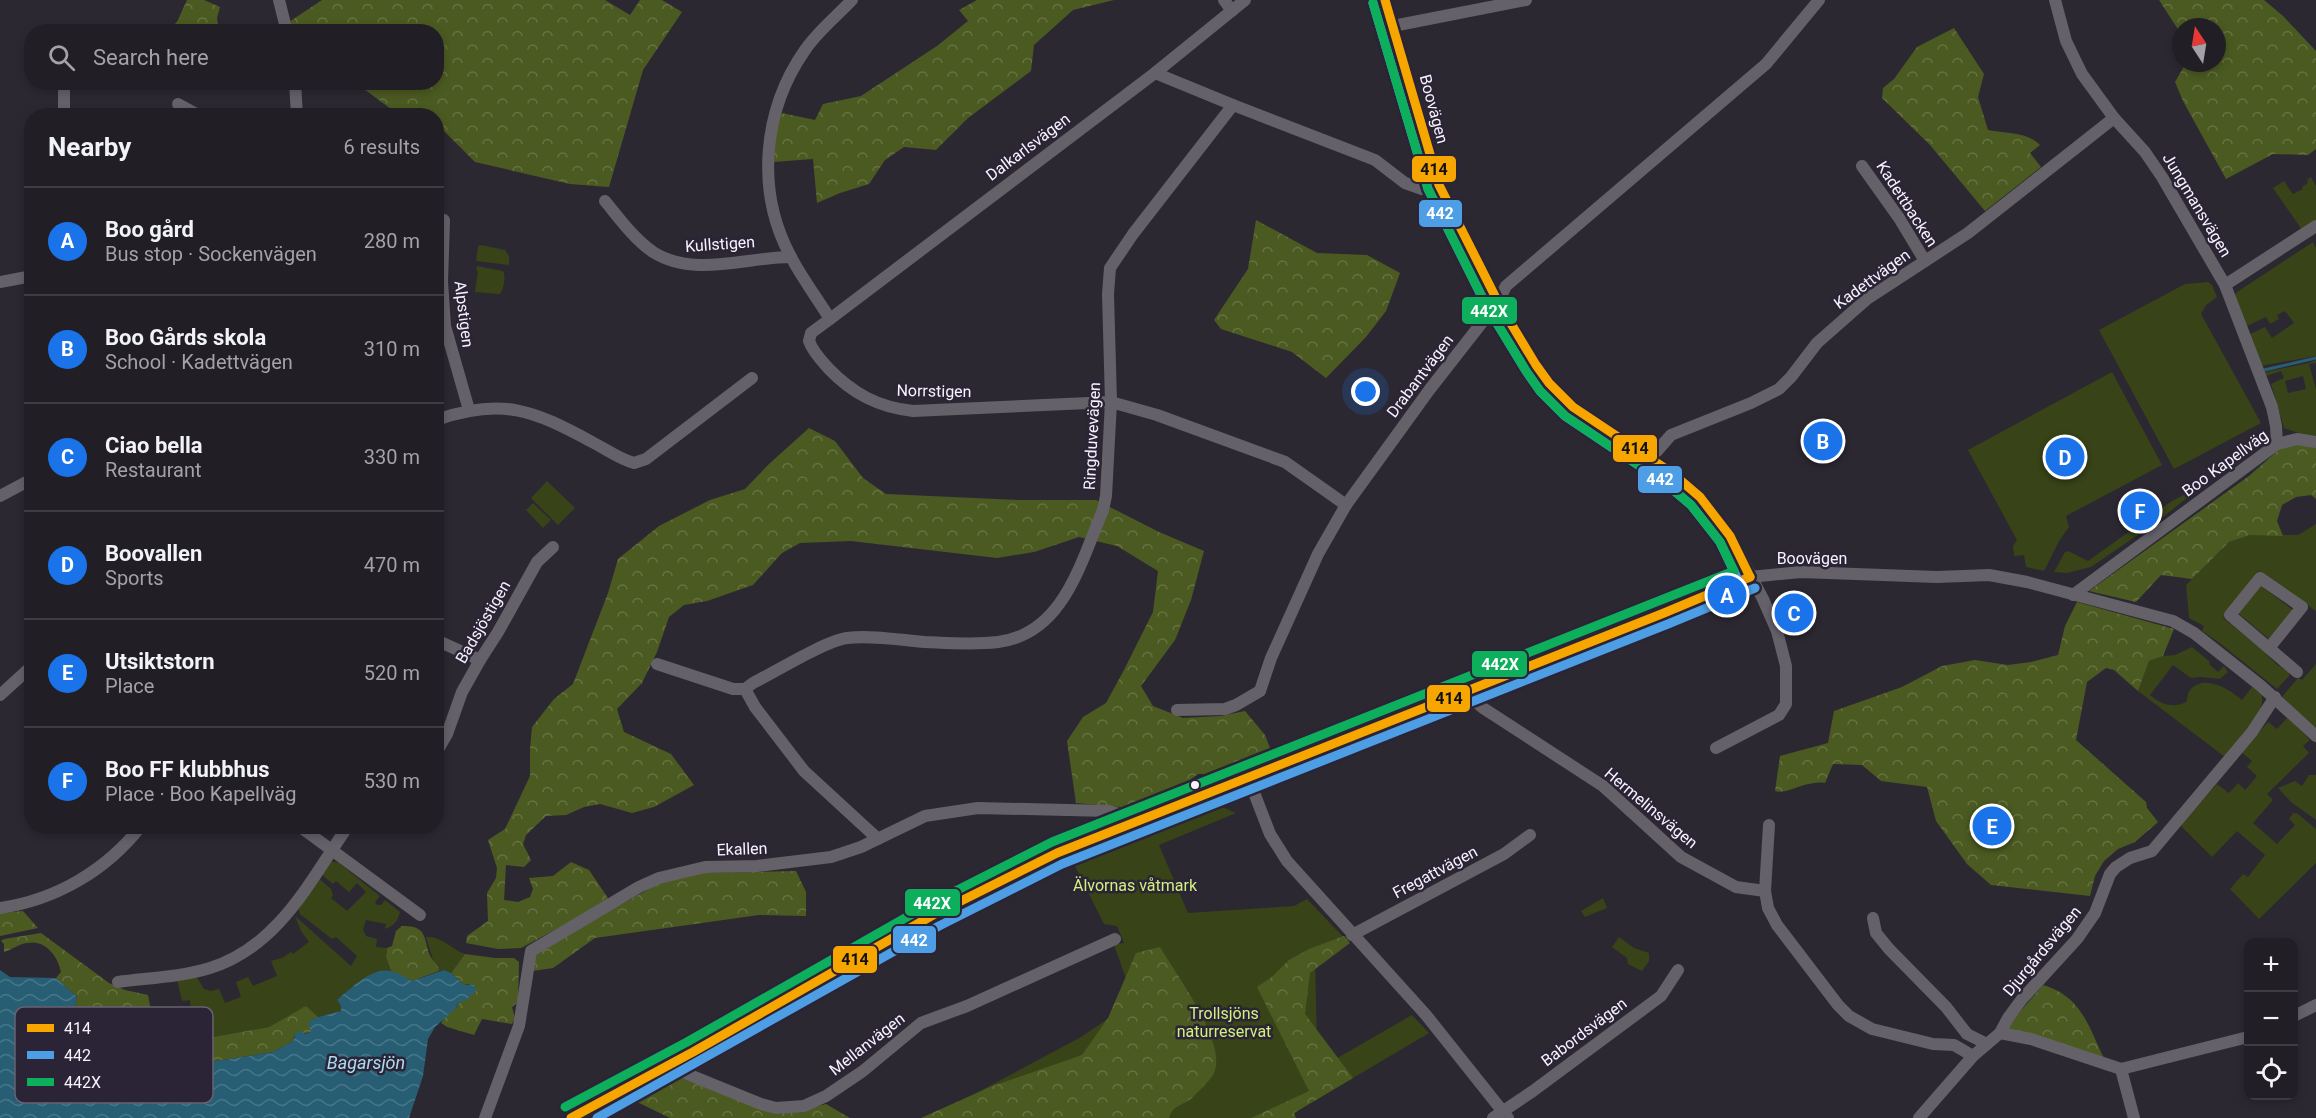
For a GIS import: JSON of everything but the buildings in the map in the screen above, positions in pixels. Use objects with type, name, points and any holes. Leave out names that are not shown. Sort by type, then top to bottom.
[{"type":"street","points":[[279,0],[284,24]]},
{"type":"street","points":[[830,319],[791,257],[772,207],[769,191],[768,149],[774,113],[787,80],[807,47],[852,0]]},
{"type":"street","points":[[1224,0],[1232,11]]},
{"type":"street","name":"Dalkarlsvägen","points":[[830,319],[1155,74],[1245,0]]},
{"type":"street","name":"Boovägen","points":[[1385,0],[1439,185],[1498,302],[1536,365],[1560,395],[1573,407],[1686,484],[1715,515],[1737,549],[1750,577],[1801,573],[1937,577],[1989,575],[2027,582],[2176,622],[2194,633],[2275,697],[2316,736]]},
{"type":"street","points":[[1394,26],[1526,0]]},
{"type":"street","name":"Drabantvägen","points":[[1177,710],[1225,709],[1260,691],[1271,658],[1318,554],[1346,505],[1430,389],[1498,302],[1506,286],[1766,64],[1819,0]]},
{"type":"street","name":"Jungmansvägen","points":[[2055,0],[2066,41],[2089,85],[2114,118],[2145,152],[2225,285],[2272,407],[2277,444]]},
{"type":"street","points":[[1155,74],[1375,160],[1405,183],[1422,189]]},
{"type":"street","points":[[64,90],[64,108]]},
{"type":"street","points":[[295,90],[297,108]]},
{"type":"street","points":[[178,104],[185,108]]},
{"type":"street","name":"Ringduvevägen","points":[[745,689],[826,646],[846,638],[958,644],[999,642],[1014,639],[1044,623],[1058,608],[1103,510],[1106,496],[1111,402],[1108,294],[1110,268],[1133,234],[1233,105]]},
{"type":"street","name":"Kadettvägen","points":[[1650,459],[1671,435],[1751,403],[1779,388],[1791,377],[1814,345],[1875,293],[1983,222],[2114,118]]},
{"type":"street","name":"Kadettbacken","points":[[1862,166],[1899,218],[1925,261]]},
{"type":"street","name":"Kullstigen","points":[[605,201],[642,243],[672,261],[697,265],[791,257]]},
{"type":"street","points":[[2225,285],[2316,226]]},
{"type":"street","points":[[0,282],[24,278]]},
{"type":"street","name":"Alpstigen","points":[[444,311],[445,326],[469,410]]},
{"type":"street","name":"Norrstigen","points":[[830,319],[811,333],[809,341],[811,346],[848,388],[870,401],[887,407],[914,411],[1111,402],[1156,415],[1285,462],[1346,505]]},
{"type":"street","points":[[444,418],[469,410],[507,409],[550,420],[634,463],[646,459],[752,378]]},
{"type":"street","name":"Boo Kapellväg","points":[[2073,595],[2277,444],[2297,439],[2316,442]]},
{"type":"street","points":[[0,496],[24,483]]},
{"type":"street","name":"Badsjöstigen","points":[[444,739],[462,692],[480,660],[537,562],[553,547]]},
{"type":"street","points":[[571,1118],[670,1067],[892,938],[1009,875],[1138,820],[1750,577],[1777,631],[1785,666],[1786,704],[1779,715],[1716,748]]},
{"type":"street","points":[[2269,648],[2302,607],[2260,578],[2230,615],[2297,672]]},
{"type":"street","points":[[444,644],[480,660]]},
{"type":"street","points":[[657,664],[733,689],[745,689],[755,707],[804,771],[878,839]]},
{"type":"street","points":[[0,695],[24,673]]},
{"type":"street","name":"Hermelinsvägen","points":[[1464,692],[1483,708],[1603,786],[1681,857],[1736,888],[1765,891]]},
{"type":"street","name":"Djurgårdsvägen","points":[[1919,1118],[1973,1056],[2000,1033],[2022,999],[2046,975],[2089,924],[2096,913],[2110,874],[2121,862],[2152,851],[2252,732],[2275,697]]},
{"type":"street","points":[[1248,777],[1278,849],[1352,935],[1426,1015],[1501,1116]]},
{"type":"street","name":"Ekallen","points":[[485,1118],[519,1026],[531,951],[639,887],[680,872],[705,867],[777,865],[831,857],[849,852],[925,816],[978,808],[1109,811],[1138,820]]},
{"type":"street","points":[[1768,825],[1765,891],[1768,908],[1777,925],[1838,1005],[1860,1024],[1891,1035],[1933,1044],[1954,1045],[1973,1056]]},
{"type":"street","points":[[0,908],[44,897],[80,880],[109,859],[133,834]]},
{"type":"street","points":[[309,834],[420,915]]},
{"type":"street","points":[[118,982],[190,973],[210,968],[231,960],[251,947],[282,921],[343,834]]},
{"type":"street","name":"Fregattvägen","points":[[1352,935],[1504,854],[1530,835]]},
{"type":"street","points":[[1873,918],[1876,933],[1889,949],[1946,1007],[1967,1034],[1987,1044]]},
{"type":"street","name":"Mellanvägen","points":[[670,1067],[762,1104],[776,1108],[804,1106],[826,1096],[862,1071],[921,1023],[967,1006],[1115,939]]},
{"type":"street","name":"Babordsvägen","points":[[1501,1116],[1660,996],[1678,970]]},
{"type":"street","points":[[2298,1014],[2316,1005]]},
{"type":"street","points":[[2000,1033],[2031,1039],[2121,1069],[2244,1038]]},
{"type":"street","points":[[2121,1069],[2134,1118]]},
{"type":"green space","points":[[187,0],[204,0],[220,7],[218,24],[175,24]]},
{"type":"green space","points":[[322,0],[605,0],[630,15],[640,0],[662,0],[682,12],[643,70],[609,187],[570,184],[475,162],[444,131],[444,108],[390,108],[365,90],[444,90],[444,24],[289,24],[289,22]]},
{"type":"green space","points":[[977,0],[1114,0],[1073,10],[1034,45],[1031,71],[968,118],[936,150],[904,147],[885,160],[869,184],[817,203],[813,159],[773,162],[777,112],[815,120],[823,104],[861,96],[937,46],[968,21],[959,10]]},
{"type":"green space","points":[[2159,0],[2264,0],[2283,16],[2316,51],[2316,149],[2308,155],[2273,154],[2226,179],[2175,82],[2181,72],[2226,72],[2226,18],[2172,18],[2172,20]]},
{"type":"green space","points":[[1954,28],[1984,74],[1978,97],[1988,130],[2029,137],[2040,145],[2030,153],[2041,167],[1985,211],[1930,145],[1882,98],[1883,88],[1894,79],[1917,47]]},
{"type":"green space","points":[[2311,177],[2316,186],[2316,221],[2302,230],[2273,188],[2284,181],[2293,194],[2303,189],[2302,187]]},
{"type":"green space","points":[[1256,220],[1317,253],[1367,255],[1400,273],[1386,311],[1366,337],[1326,378],[1292,352],[1221,329],[1214,320],[1248,269]]},
{"type":"green space","points":[[2313,242],[2316,248],[2316,356],[2261,366],[2248,335],[2265,327],[2272,338],[2294,323],[2285,311],[2277,315],[2279,319],[2270,324],[2266,317],[2245,327],[2235,295]]},
{"type":"green space","points":[[478,246],[505,250],[509,256],[509,265],[476,261]]},
{"type":"green space","points":[[477,266],[503,271],[504,282],[500,294],[475,292]]},
{"type":"green space","points":[[2208,282],[2212,285],[2217,297],[2206,305],[2201,314],[2261,423],[2174,469],[2099,330],[2185,284]]},
{"type":"green space","points":[[2316,360],[2316,363],[2309,364],[2316,389],[2316,439],[2284,428],[2271,384],[2284,378],[2281,371],[2266,376],[2265,372]],"holes":[[[2303,376],[2306,389],[2288,393],[2285,381]]]},
{"type":"green space","points":[[2112,372],[2162,465],[2066,516],[2069,527],[2044,571],[2026,567],[2024,555],[2014,556],[2013,546],[2017,540],[1968,450]]},
{"type":"green space","points":[[809,428],[835,441],[863,478],[886,494],[1018,500],[1096,500],[1159,532],[1204,551],[1191,600],[1175,640],[1141,686],[1153,706],[1183,718],[1221,716],[1245,711],[1265,735],[1272,753],[1213,774],[1198,774],[1166,798],[1132,808],[1076,803],[1067,741],[1083,717],[1106,703],[1153,612],[1158,571],[1117,546],[1079,537],[1034,552],[997,558],[851,541],[800,543],[782,553],[753,585],[707,601],[684,605],[669,617],[657,652],[642,683],[617,709],[624,732],[671,754],[694,785],[654,807],[632,813],[600,804],[584,807],[566,815],[546,816],[526,835],[523,844],[531,860],[524,867],[506,865],[504,900],[518,902],[530,897],[533,889],[529,878],[553,876],[571,862],[589,870],[608,898],[605,903],[521,948],[498,949],[466,943],[467,936],[488,921],[487,893],[496,878],[497,868],[488,840],[505,829],[530,776],[532,727],[554,699],[573,684],[608,593],[618,559],[659,526],[710,500],[745,489]]},
{"type":"green space","points":[[2295,443],[2316,447],[2316,499],[2311,495],[2296,497],[2282,505],[2277,521],[2283,536],[2250,535],[2229,542],[2192,579],[2161,575],[2136,602],[2089,591],[2249,476],[2283,446]]},
{"type":"green space","points":[[547,481],[575,508],[558,525],[531,498]]},
{"type":"green space","points":[[2203,485],[2158,521],[2091,567],[2067,573],[2054,572],[2065,552],[2068,551],[2088,561],[2172,501]]},
{"type":"green space","points":[[533,503],[551,520],[543,528],[526,510]]},
{"type":"green space","points":[[2316,524],[2316,611],[2258,571],[2223,618],[2276,664],[2289,672],[2289,676],[2277,689],[2202,631],[2204,626],[2189,618],[2186,585],[2229,542],[2250,535],[2298,535]]},
{"type":"green space","points":[[2261,586],[2293,610],[2269,639],[2238,613]]},
{"type":"green space","points":[[2077,602],[2174,629],[2163,656],[2149,661],[2138,691],[2114,670],[2106,668],[2087,682],[2076,740],[2146,802],[2147,808],[2158,822],[2135,842],[2118,849],[2104,861],[2095,876],[2090,896],[1991,885],[1967,864],[1936,821],[1927,787],[1881,781],[1862,765],[1833,764],[1825,783],[1775,791],[1780,756],[1828,743],[1834,711],[1902,687],[1942,666],[1975,660],[2008,665],[2058,655],[2065,626]]},
{"type":"green space","points":[[2192,647],[2218,672],[2224,666],[2228,672],[2220,679],[2191,678],[2173,665],[2150,695],[2163,703],[2176,705],[2186,702],[2190,691],[2197,685],[2211,683],[2225,688],[2242,700],[2253,686],[2262,694],[2260,712],[2244,736],[2225,757],[2138,691],[2149,661],[2175,655]]},
{"type":"green space","points":[[2316,664],[2316,730],[2281,698],[2298,678],[2302,680]]},
{"type":"green space","points":[[2288,717],[2310,740],[2303,746],[2309,753],[2267,794],[2273,800],[2253,823],[2277,844],[2295,825],[2289,819],[2293,813],[2298,814],[2316,829],[2316,863],[2259,919],[2230,889],[2243,874],[2248,877],[2265,855],[2237,831],[2212,857],[2180,825],[2217,784],[2229,793],[2238,783],[2245,790],[2257,776],[2247,767],[2252,761],[2241,752],[2268,722],[2277,729]]},
{"type":"green space","points":[[2309,775],[2316,775],[2316,820],[2291,802],[2278,788],[2295,781],[2302,786]]},
{"type":"green space","name":"Trollsjöns naturreservat","points":[[1220,806],[1236,813],[1159,845],[1188,913],[1294,906],[1307,899],[1347,941],[1315,960],[1317,1042],[1332,1061],[1412,1015],[1429,1033],[1294,1113],[1295,1118],[930,1118],[1081,1037],[1134,1001],[1114,945],[1124,943],[1117,926],[1104,924],[1069,854],[1114,836],[1116,839],[1167,819],[1176,819]]},
{"type":"green space","points":[[331,861],[339,863],[380,896],[375,902],[377,905],[381,905],[385,900],[400,912],[395,923],[388,928],[385,929],[386,924],[366,920],[363,930],[366,936],[377,939],[376,947],[387,948],[386,957],[391,971],[369,976],[349,990],[337,1000],[341,1011],[318,1017],[306,1007],[269,1027],[213,1037],[213,1007],[191,1007],[190,1000],[182,1001],[177,980],[196,976],[204,989],[211,991],[219,989],[225,1003],[241,997],[236,982],[248,977],[253,986],[277,976],[271,961],[291,952],[293,954],[309,942],[301,931],[295,916],[351,966],[357,956],[336,937],[332,939],[300,914],[298,908],[318,878],[331,889],[333,895],[331,898],[347,911],[366,892],[357,883],[349,892],[336,881],[333,884],[321,874]]},
{"type":"green space","points":[[796,871],[806,892],[806,916],[759,915],[595,938],[553,968],[533,971],[536,955],[545,947],[658,884],[696,873]]},
{"type":"green space","points":[[1603,898],[1607,908],[1585,917],[1581,911]]},
{"type":"green space","points":[[23,911],[38,928],[0,936],[0,913]]},
{"type":"green space","points":[[402,926],[418,928],[422,932],[429,953],[438,965],[439,971],[412,981],[391,971],[386,957],[387,948],[392,946],[396,931]]},
{"type":"green space","points":[[41,933],[109,983],[125,990],[148,995],[150,1007],[75,1007],[77,997],[56,978],[61,972],[50,950],[34,942],[4,952],[4,944],[1,941]]},
{"type":"green space","points":[[1344,936],[1350,943],[1310,973],[1305,1014],[1353,1078],[1294,1113],[1296,1118],[1251,1118],[1309,1091],[1257,987],[1273,976],[1289,960],[1309,949]]},
{"type":"green space","points":[[426,937],[442,941],[465,954],[451,973],[444,970],[439,971]]},
{"type":"green space","points":[[1619,937],[1634,948],[1649,953],[1649,961],[1642,971],[1628,964],[1627,958],[1612,947]]},
{"type":"green space","points":[[1160,947],[1200,1012],[1215,1050],[1216,1066],[1209,1081],[1192,1098],[1175,1108],[1169,1118],[921,1118],[990,1087],[1082,1055],[1108,1018],[1136,953]]},
{"type":"green space","points":[[465,954],[514,958],[519,962],[518,1002],[512,1007],[515,1018],[512,1024],[482,1019],[474,1035],[441,1023],[446,1015],[456,1008],[469,984],[464,985],[451,973]]},
{"type":"green space","points":[[2043,985],[2056,990],[2076,1005],[2105,1060],[2010,1030],[2008,1026]]},
{"type":"green space","points":[[306,1006],[318,1017],[314,1020],[311,1032],[294,1036],[293,1041],[273,1052],[213,1062],[213,1037],[269,1027]]},
{"type":"green space","points":[[671,1074],[775,1114],[826,1104],[850,1118],[670,1118],[629,1098]]},
{"type":"water","name":"Bagarsjön","points":[[0,970],[10,977],[56,978],[77,997],[75,1007],[15,1007],[15,1103],[213,1103],[213,1062],[273,1052],[293,1041],[296,1033],[311,1032],[308,1022],[341,1011],[337,1000],[376,972],[390,971],[412,981],[444,970],[464,985],[474,985],[477,990],[466,1000],[458,1003],[456,1008],[435,1027],[428,1039],[423,1076],[409,1118],[0,1118]]},
{"type":"waterway","points":[[2264,370],[2316,358]]},
{"type":"transit line","name":"414","points":[[1385,0],[1439,185],[1498,302],[1536,365],[1549,383],[1573,407],[1672,473],[1700,497],[1730,536],[1750,577]]},
{"type":"transit line","name":"442","points":[[1373,3],[1428,189],[1487,307],[1526,371],[1540,391],[1565,416],[1665,483],[1691,505],[1720,542],[1739,582]]},
{"type":"transit line","name":"442X","points":[[565,1107],[687,1042],[928,905],[1052,842],[1734,571],[1720,542],[1691,505],[1665,483],[1565,416],[1540,391],[1526,371],[1487,307],[1428,189],[1373,3]]},
{"type":"transit line","name":"414","points":[[571,1118],[693,1052],[933,915],[1057,853],[1750,577]]},
{"type":"transit line","name":"442","points":[[597,1118],[939,926],[1062,864],[1755,588]]},
{"type":"place","name":"Boo Gårds skola","points":[[1823,441]]},
{"type":"place","name":"Boovallen","points":[[2065,457]]},
{"type":"place","name":"Boo FF klubbhus","points":[[2140,511]]},
{"type":"place","name":"Boo gård","points":[[1727,595]]},
{"type":"place","name":"Ciao bella","points":[[1794,613]]},
{"type":"place","name":"Utsiktstorn","points":[[1992,826]]},
{"type":"park label","name":"Älvornas våtmark","points":[[1135,885]]}]
